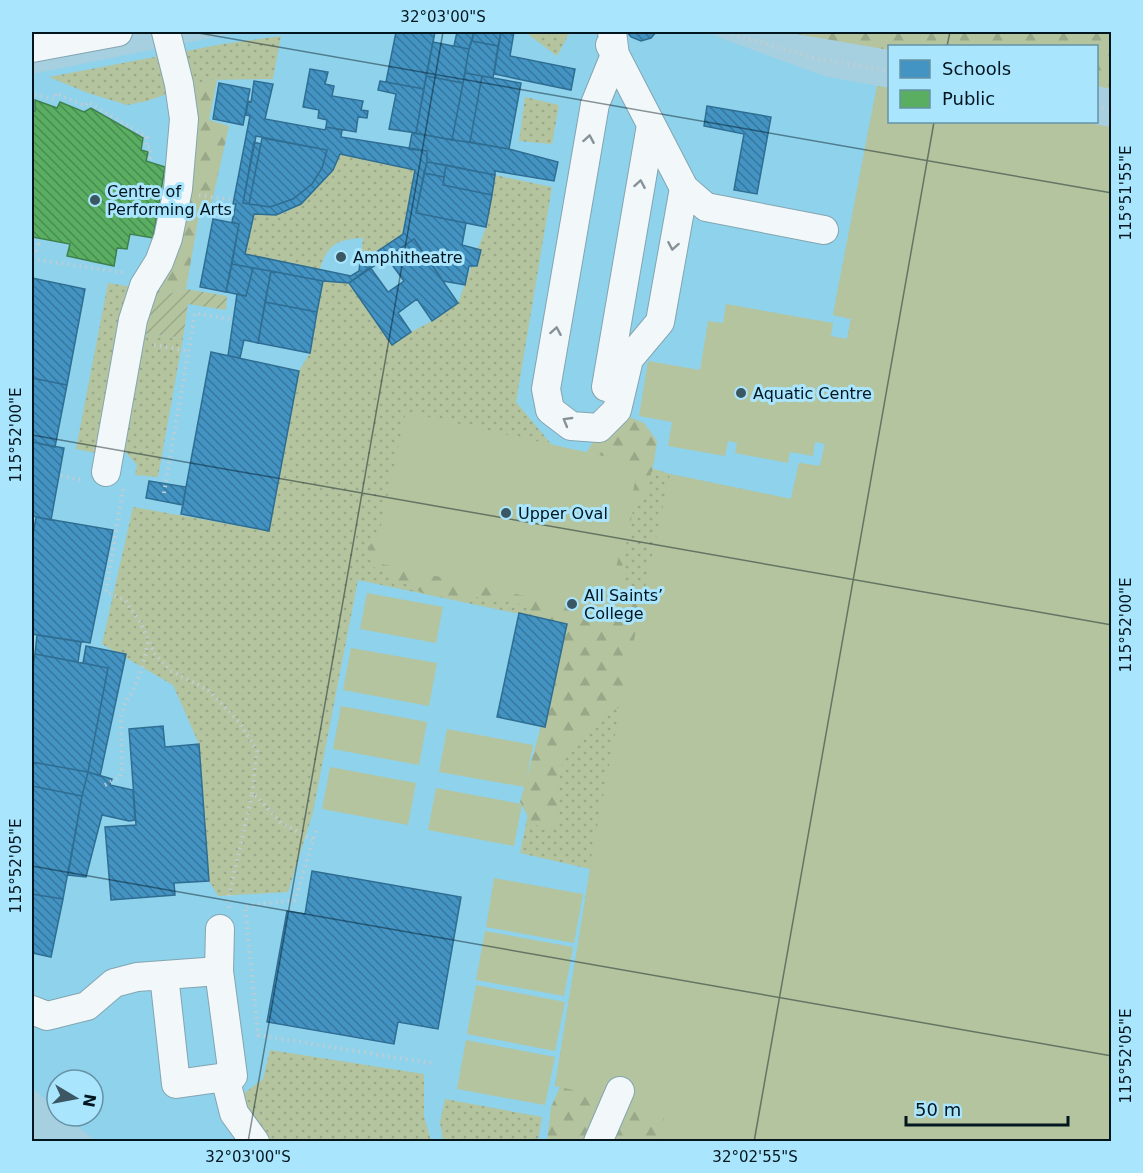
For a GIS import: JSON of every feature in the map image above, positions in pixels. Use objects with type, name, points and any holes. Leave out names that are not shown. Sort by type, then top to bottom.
[{"type":"street","points":[[32,48],[118,32]]},
{"type":"street","points":[[115,479],[133,320],[144,286],[159,262],[168,238],[178,189],[183,119],[179,84],[166,32]]},
{"type":"street","points":[[610,39],[684,188],[706,207],[824,230]]},
{"type":"street","points":[[610,39],[595,104],[546,389],[550,410],[571,426],[599,428],[617,410],[629,359],[660,322],[684,188]]},
{"type":"street","points":[[599,428],[651,125]]},
{"type":"street","points":[[164,975],[176,1084],[233,1076],[219,971],[229,920]]},
{"type":"street","points":[[32,1010],[46,1016],[87,1006],[114,983],[137,976],[219,971]]},
{"type":"street","points":[[225,1077],[234,1113],[255,1142]]},
{"type":"street","points":[[597,1142],[620,1091]]},
{"type":"path","points":[[726,32],[818,58],[888,71]]},
{"type":"path","points":[[32,97],[32,94],[55,99],[56,93],[85,106],[88,102],[147,137],[146,147],[151,148],[150,158],[146,158]]},
{"type":"path","points":[[213,198],[234,200]]},
{"type":"path","points":[[32,243],[38,244],[36,254],[32,253]]},
{"type":"path","points":[[32,258],[125,273]]},
{"type":"path","points":[[96,276],[98,269]]},
{"type":"path","points":[[164,493],[195,313],[233,320]]},
{"type":"path","points":[[129,342],[188,351]]},
{"type":"path","points":[[115,479],[106,592],[125,600],[140,622],[155,654],[171,671],[208,690],[239,722],[257,751],[252,794],[229,896],[229,920],[246,919]]},
{"type":"path","points":[[105,785],[120,777],[122,771],[121,717],[125,702],[132,693],[142,669],[148,640]]},
{"type":"path","points":[[252,794],[281,823],[313,840]]},
{"type":"path","points":[[316,831],[295,900],[246,906],[258,1035],[436,1064]]},
{"type":"shaded area","name":"All Saints’ College","points":[[240,32],[709,32],[824,76],[888,88],[888,123],[1086,123],[1111,127],[1111,1141],[96,1141],[80,1128],[105,1128],[105,1068],[45,1068],[45,1099],[32,1088],[32,74]]},
{"type":"green space","points":[[525,32],[570,32],[557,56]]},
{"type":"green space","points":[[785,32],[1111,32],[1111,89],[1098,86],[1098,45],[888,45],[888,50]]},
{"type":"green space","points":[[281,36],[273,79],[207,80],[147,101],[127,105],[88,93],[49,77],[223,44]]},
{"type":"green space","points":[[207,80],[217,80],[209,120],[229,126],[211,206],[199,215],[186,289],[165,295],[153,286],[183,88]]},
{"type":"green space","points":[[877,86],[888,88],[888,123],[1086,123],[1111,127],[1111,1141],[665,1110],[555,1086],[590,869],[520,853],[567,624],[358,580],[313,812],[288,892],[218,896],[209,881],[199,744],[173,685],[102,644],[133,507],[269,531],[299,371],[310,353],[323,281],[349,283],[392,345],[432,321],[458,303],[486,227],[495,175],[552,187],[516,402],[552,445],[639,464],[670,474],[791,499],[799,463],[820,466],[851,319],[833,315]]},
{"type":"green space","points":[[877,86],[888,88],[888,123],[1086,123],[1111,127],[1111,1141],[660,1141],[665,1110],[555,1086],[592,852],[670,474],[791,499],[799,463],[820,466],[825,444],[815,442],[813,456],[790,452],[788,463],[735,453],[737,443],[728,441],[725,456],[668,446],[672,422],[639,416],[648,361],[700,370],[708,321],[723,323],[726,304],[833,323],[831,336],[847,339],[851,319],[833,315]]},
{"type":"green space","points":[[525,97],[559,105],[552,144],[519,141]]},
{"type":"green space","points":[[340,154],[415,170],[403,234],[360,263],[363,238],[335,244],[326,254],[320,269],[245,254],[254,214],[277,215],[297,206],[322,182]]},
{"type":"green space","points":[[108,283],[127,286],[134,291],[96,453],[76,449]]},
{"type":"green space","points":[[153,286],[165,295],[186,289],[227,296],[226,310],[188,304],[183,338],[142,333]]},
{"type":"green space","points":[[142,333],[183,338],[158,477],[135,475],[137,465],[121,447]]},
{"type":"green space","name":"Upper Oval","points":[[406,412],[639,464],[606,614],[373,562]]},
{"type":"green space","points":[[629,417],[644,423],[657,441],[645,496],[633,510],[623,560],[622,581],[632,589],[670,594],[641,709],[612,708],[587,728],[578,744],[565,754],[558,783],[557,821],[549,829],[532,824],[520,802],[540,730],[542,699],[542,632],[526,605],[480,597],[457,600],[422,593],[374,567],[368,547],[386,529],[586,453],[608,419]]},
{"type":"green space","points":[[367,593],[443,607],[436,643],[360,629]]},
{"type":"green space","points":[[351,648],[437,663],[429,706],[343,690]]},
{"type":"green space","points":[[341,706],[427,722],[419,765],[333,749]]},
{"type":"green space","points":[[447,729],[533,745],[525,787],[439,772]]},
{"type":"green space","points":[[330,767],[416,783],[408,825],[322,809]]},
{"type":"green space","points":[[436,788],[522,804],[514,846],[428,830]]},
{"type":"green space","points":[[494,878],[583,894],[574,943],[486,927]]},
{"type":"green space","points":[[485,931],[573,947],[564,996],[476,980]]},
{"type":"green space","points":[[476,985],[565,1002],[555,1051],[467,1034]]},
{"type":"green space","points":[[466,1040],[555,1057],[545,1105],[457,1089]]},
{"type":"green space","points":[[270,1050],[424,1074],[424,1116],[431,1141],[270,1141],[245,1116],[239,1097],[263,1079]]},
{"type":"green space","points":[[613,1052],[703,1142],[547,1142],[551,1107],[560,1087]]},
{"type":"green space","points":[[445,1099],[542,1117],[538,1141],[443,1141],[440,1122]]},
{"type":"building: Schools","points":[[396,32],[435,32],[424,89],[386,82]]},
{"type":"building: Schools","points":[[457,32],[474,32],[469,49],[454,46]]},
{"type":"building: Schools","points":[[474,32],[501,32],[498,46],[472,41]]},
{"type":"building: Schools","points":[[501,32],[514,32],[510,56],[575,69],[571,90],[494,74]]},
{"type":"building: Schools","points":[[627,32],[656,32],[651,38],[641,41],[631,37]]},
{"type":"building: Schools","points":[[472,41],[498,46],[493,78],[465,73]]},
{"type":"building: Schools","points":[[433,42],[469,49],[463,83],[426,76]]},
{"type":"building: Schools","points":[[310,69],[328,72],[325,84],[334,86],[332,96],[363,101],[361,110],[368,111],[367,118],[358,117],[356,132],[326,127],[327,120],[318,118],[319,110],[303,107]]},
{"type":"building: Schools","points":[[465,73],[482,76],[470,142],[452,140]]},
{"type":"building: Schools","points":[[426,76],[463,83],[452,140],[416,133]]},
{"type":"building: Schools","points":[[482,76],[521,83],[509,149],[470,142]]},
{"type":"building: Schools","points":[[254,81],[273,84],[265,119],[325,130],[326,127],[342,130],[341,137],[427,151],[427,162],[416,213],[466,223],[462,245],[481,250],[477,266],[469,266],[465,285],[443,281],[414,239],[349,283],[323,281],[232,264],[239,224],[232,222],[236,204],[233,204],[250,116],[246,115],[248,101],[251,102]],"holes":[[[256,136],[327,150],[322,168],[312,184],[293,199],[270,207],[243,203]],[[340,154],[415,170],[403,234],[360,263],[359,271],[351,276],[245,254],[254,214],[276,215],[301,204],[333,170]]]},
{"type":"building: Schools","points":[[380,81],[424,89],[416,133],[389,129],[396,94],[378,90]]},
{"type":"building: Schools","points":[[219,83],[250,89],[243,125],[213,119]]},
{"type":"building: Schools","points":[[707,106],[771,117],[757,194],[734,190],[744,134],[704,126]]},
{"type":"building: Schools","points":[[412,133],[509,149],[558,162],[554,181],[495,171],[495,175],[427,162],[427,151],[409,149]]},
{"type":"building: Schools","points":[[262,138],[327,150],[322,168],[312,184],[293,199],[270,207],[249,204]]},
{"type":"building: Schools","points":[[254,142],[261,144],[249,204],[243,203]]},
{"type":"building: Schools","points":[[427,162],[446,165],[444,177],[424,173]]},
{"type":"building: Schools","points":[[446,165],[495,175],[492,195],[443,185]]},
{"type":"building: Schools","points":[[424,173],[444,177],[443,185],[492,195],[486,227],[416,213]]},
{"type":"building: Schools","points":[[213,219],[239,224],[226,292],[200,287]]},
{"type":"building: Schools","points":[[414,239],[458,303],[432,321],[417,299],[398,313],[411,332],[392,345],[349,283],[370,267],[388,292],[404,281],[387,258]]},
{"type":"building: Schools","points":[[232,264],[253,268],[246,296],[226,292]]},
{"type":"building: Schools","points":[[253,268],[271,271],[258,343],[244,340],[240,358],[228,356],[237,294],[246,296]]},
{"type":"building: Schools","points":[[271,271],[323,281],[317,312],[265,302]]},
{"type":"building: Schools","points":[[32,278],[85,289],[67,385],[32,378]]},
{"type":"building: Schools","points":[[265,302],[317,312],[310,353],[258,343]]},
{"type":"building: Schools","points":[[211,352],[299,371],[269,531],[181,514]]},
{"type":"building: Schools","points":[[32,378],[67,385],[55,447],[32,442]]},
{"type":"building: Schools","points":[[32,442],[64,448],[51,520],[32,516]]},
{"type":"building: Schools","points":[[149,481],[186,487],[183,505],[146,498]]},
{"type":"building: Schools","points":[[36,517],[113,530],[90,643],[32,634],[32,540]]},
{"type":"building: Schools","points":[[519,613],[567,624],[545,727],[497,717]]},
{"type":"building: Schools","points":[[37,635],[81,642],[78,662],[35,654]]},
{"type":"building: Schools","points":[[86,646],[126,654],[100,776],[88,772],[108,668],[83,663]]},
{"type":"building: Schools","points":[[35,654],[108,668],[88,772],[32,762],[32,671]]},
{"type":"building: Schools","points":[[163,726],[165,747],[199,744],[209,881],[174,883],[175,895],[111,900],[105,827],[136,825],[129,729]]},
{"type":"building: Schools","points":[[32,762],[88,772],[82,796],[32,786]]},
{"type":"building: Schools","points":[[88,772],[112,779],[110,785],[133,790],[135,820],[129,821],[102,815],[86,877],[68,875]]},
{"type":"building: Schools","points":[[32,786],[82,796],[63,899],[32,894]]},
{"type":"building: Schools","points":[[312,871],[461,897],[438,1029],[398,1022],[394,1044],[267,1022],[287,911],[305,914]]},
{"type":"building: Schools","points":[[32,894],[63,899],[51,957],[32,953]]},
{"type":"building: Public","name":"Centre of Performing Arts","points":[[35,100],[57,108],[60,102],[84,112],[91,108],[143,138],[141,150],[148,152],[146,161],[165,167],[153,238],[130,234],[127,249],[117,248],[114,266],[67,256],[70,244],[32,237],[32,111],[35,111]]},
{"type":"place","name":"Centre of Performing Arts","points":[[95,200]]},
{"type":"place","name":"Amphitheatre","points":[[341,257]]},
{"type":"place","name":"Aquatic Centre","points":[[741,393]]},
{"type":"place","name":"Upper Oval","points":[[506,513]]},
{"type":"place","name":"All Saints’ College","points":[[572,604]]}]
